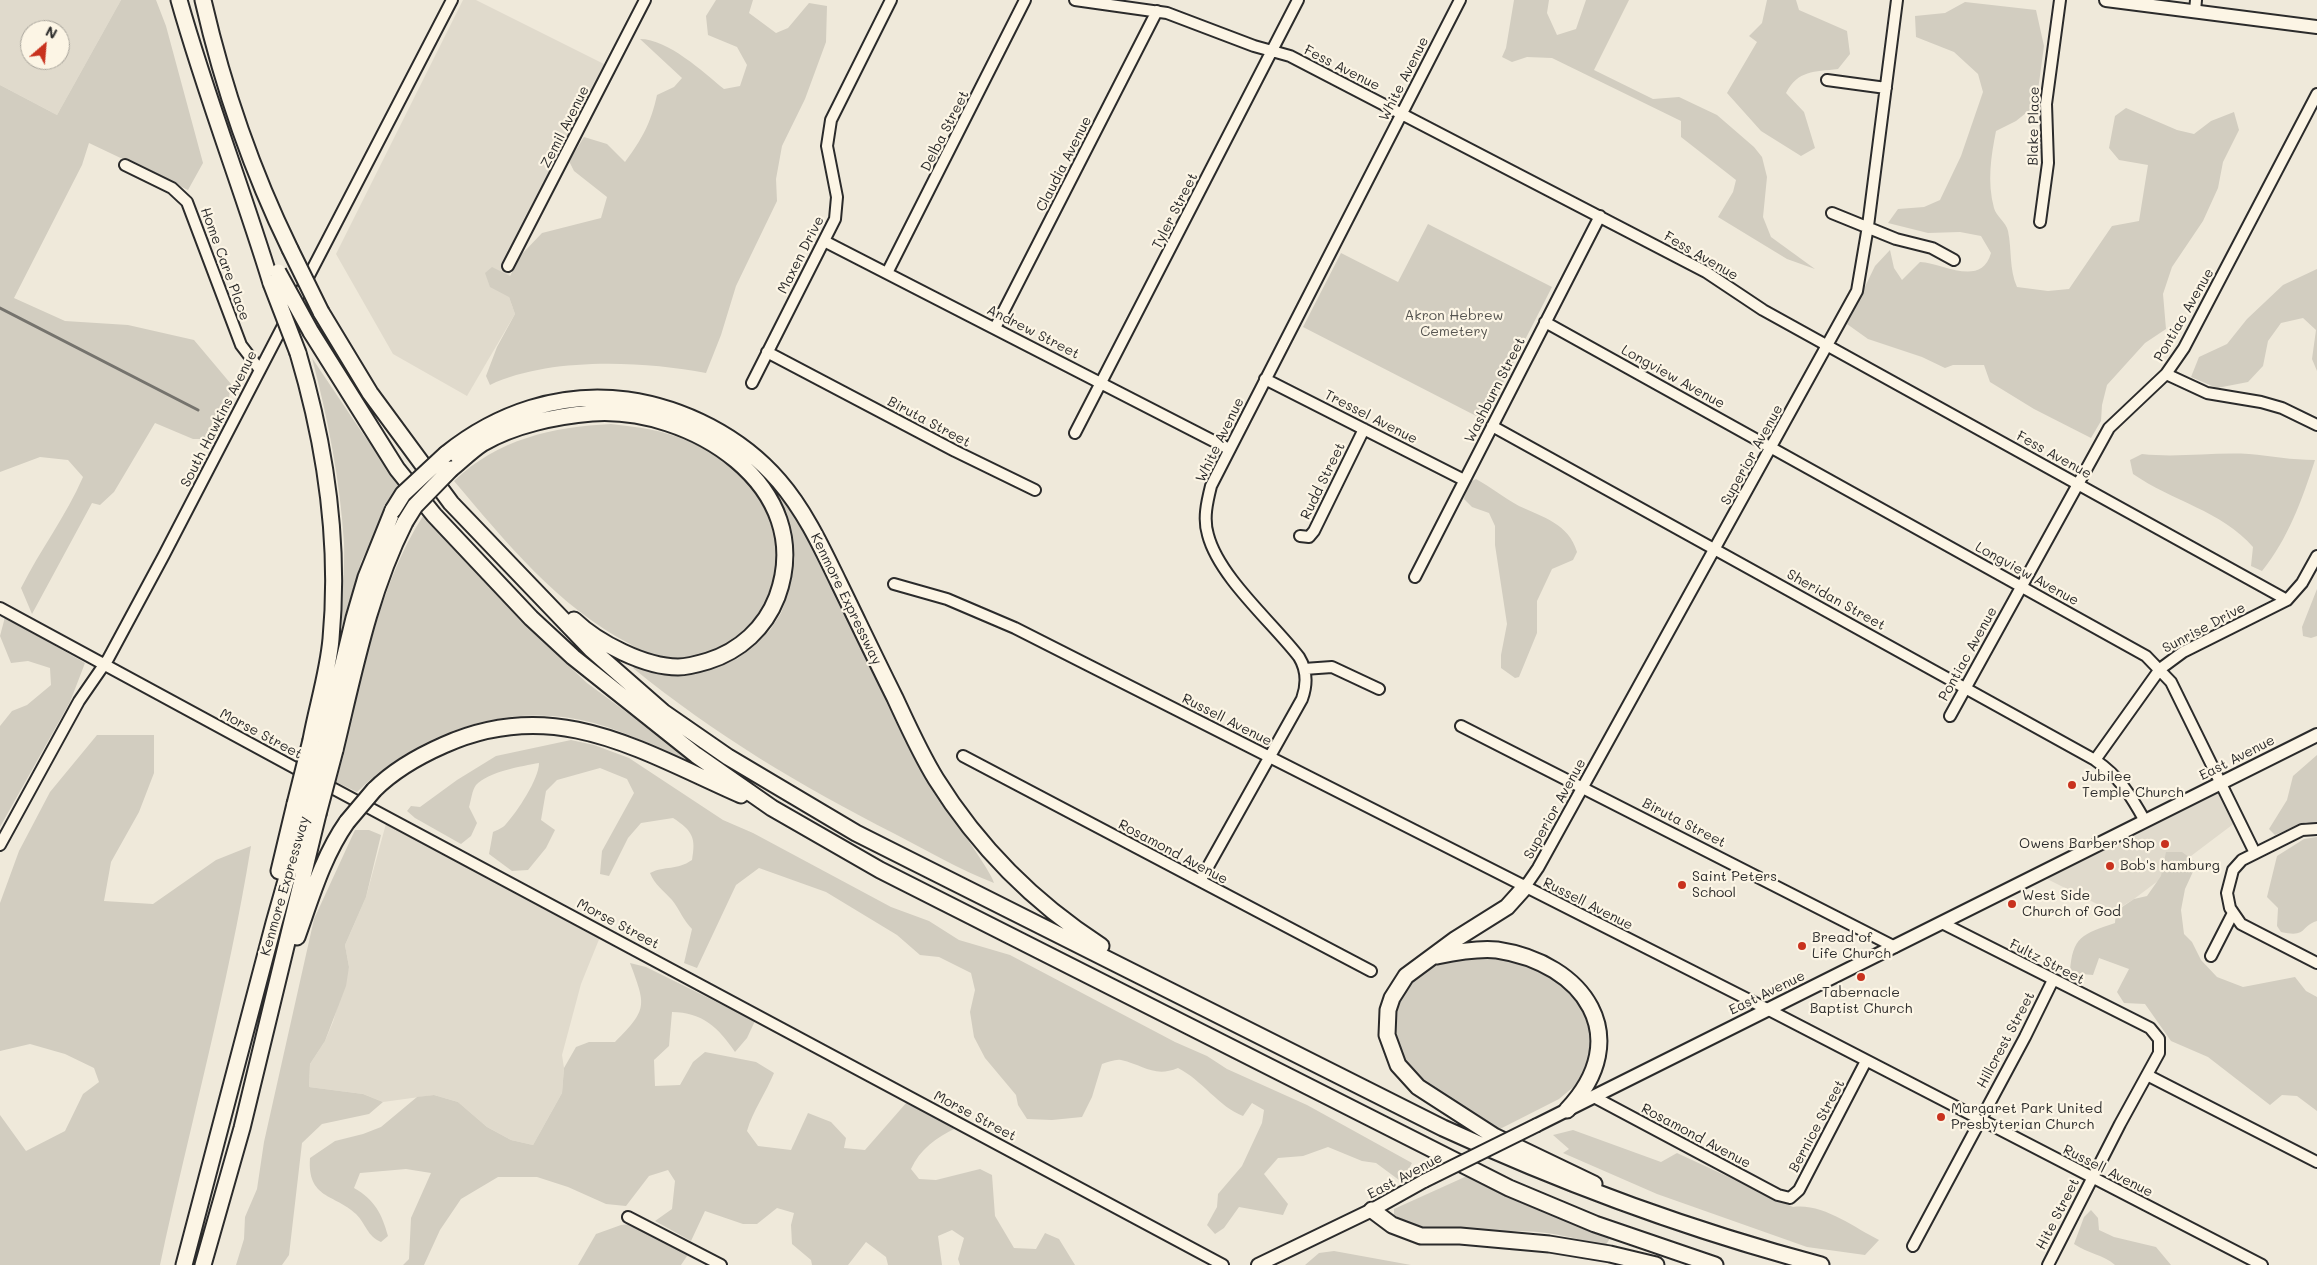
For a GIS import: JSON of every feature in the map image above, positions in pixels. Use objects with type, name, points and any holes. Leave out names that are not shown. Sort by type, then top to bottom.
[{"type":"highway","points":[[179,0],[194,50],[245,198],[275,277],[298,353],[325,460],[333,537],[331,640],[323,745],[306,809],[271,1006],[242,1128],[203,1265]]},
{"type":"highway","points":[[204,0],[224,85],[245,148],[290,249],[321,312],[370,393],[451,503],[591,649],[663,712],[728,757],[856,833],[1480,1145],[1601,1196],[1679,1223],[1821,1265]]},
{"type":"highway","points":[[275,277],[397,469],[434,515],[486,573],[531,618],[613,690],[696,755],[772,808],[880,870],[1509,1188],[1595,1224],[1715,1265]]},
{"type":"highway","name":"Kenmore Expressway","points":[[323,745],[366,577],[393,510],[403,494],[446,454],[470,436],[526,408],[587,397],[646,403],[681,414],[706,425],[742,446],[780,482],[802,513],[822,547],[922,754],[956,810],[1007,872],[1070,926],[1159,984]]},
{"type":"highway","points":[[184,1265],[233,1078],[257,962],[306,809],[323,745],[390,552],[415,506],[451,469],[483,443],[516,429],[554,418],[592,413],[633,414],[666,422],[734,458],[756,479],[769,496],[784,534],[786,553],[784,573],[774,606],[756,632],[743,643],[714,659],[680,668],[661,666],[628,654],[583,628],[483,536]]},
{"type":"highway","points":[[271,1006],[318,877],[338,835],[347,822],[374,790],[410,762],[464,736],[506,727],[543,725],[589,731],[622,741],[772,808]]},
{"type":"highway","points":[[1525,887],[1507,907],[1428,958],[1415,968],[1398,986],[1388,1010],[1386,1025],[1394,1057],[1418,1087],[1494,1136],[1679,1223]]},
{"type":"highway","points":[[1428,958],[1454,952],[1484,950],[1520,955],[1551,968],[1581,994],[1590,1005],[1598,1024],[1600,1054],[1594,1073],[1567,1110]]},
{"type":"highway","points":[[1372,1210],[1392,1225],[1421,1236],[1460,1236],[1548,1244],[1610,1254],[1656,1265]]},
{"type":"main road","points":[[2106,0],[2196,6],[2317,27]]},
{"type":"main road","name":"East Avenue","points":[[1258,1265],[1372,1210],[1424,1181],[2317,735]]},
{"type":"street","name":"South Hawkins Avenue","points":[[0,845],[79,701],[104,664],[260,370],[452,0]]},
{"type":"street","name":"Zemil Avenue","points":[[508,266],[645,0]]},
{"type":"street","name":"Maxen Drive","points":[[752,383],[766,352],[835,219],[837,208],[836,187],[827,153],[830,120],[891,0]]},
{"type":"street","name":"Delba Street","points":[[887,273],[1025,0]]},
{"type":"street","name":"Fess Avenue","points":[[1075,0],[1157,11],[1290,56],[1706,272],[1764,310],[2287,600]]},
{"type":"street","name":"Tyler Street","points":[[1076,433],[1298,0]]},
{"type":"street","name":"White Avenue","points":[[1200,881],[1302,699],[1306,684],[1299,656],[1221,564],[1208,534],[1206,516],[1208,496],[1229,449],[1460,0]]},
{"type":"street","name":"Superior Avenue","points":[[1525,887],[1538,868],[1857,291],[1868,226],[1897,0]]},
{"type":"street","name":"Blake Place","points":[[2040,222],[2048,163],[2046,104],[2060,0]]},
{"type":"street","name":"Claudia Avenue","points":[[995,328],[1157,11]]},
{"type":"street","points":[[1827,80],[1886,88]]},
{"type":"street","name":"Pontiac Avenue","points":[[1950,716],[2110,428],[2166,374],[2184,348],[2317,94]]},
{"type":"street","name":"Home Care Place","points":[[125,165],[172,188],[187,202],[241,345],[260,370]]},
{"type":"street","points":[[1832,213],[1868,226],[1896,239],[1932,248],[1954,260]]},
{"type":"street","name":"Washburn Street","points":[[1415,576],[1600,216]]},
{"type":"street","name":"Andrew Street","points":[[824,241],[1229,449]]},
{"type":"street","name":"Longview Avenue","points":[[1545,322],[2146,656],[2171,682],[2222,782],[2255,853]]},
{"type":"street","name":"Biruta Street","points":[[766,352],[955,451],[1036,490]]},
{"type":"street","points":[[2166,374],[2207,394],[2262,402],[2282,408],[2317,425]]},
{"type":"street","name":"Tressel Avenue","points":[[1265,379],[1464,480]]},
{"type":"street","name":"Sheridan Street","points":[[1492,426],[2095,760],[2110,770],[2123,784],[2145,821]]},
{"type":"street","name":"Rudd Street","points":[[1300,536],[1309,536],[1314,531],[1364,429]]},
{"type":"street","name":"Sunrise Drive","points":[[2095,760],[2160,669],[2183,652],[2287,600],[2302,583],[2317,556]]},
{"type":"street","name":"Russell Avenue","points":[[894,584],[948,599],[1015,628],[1769,1010],[2262,1265]]},
{"type":"street","name":"Morse Street","points":[[0,608],[1223,1265]]},
{"type":"street","points":[[1304,670],[1332,667],[1379,689]]},
{"type":"street","name":"Biruta Street","points":[[1461,726],[1895,947]]},
{"type":"street","name":"Rosamond Avenue","points":[[963,756],[1371,971]]},
{"type":"street","points":[[2317,829],[2302,830],[2255,853],[2238,864],[2229,881],[2228,899],[2233,913],[2241,924],[2317,963]]},
{"type":"street","points":[[2211,956],[2233,913]]},
{"type":"street","name":"Fultz Street","points":[[1942,923],[2140,1024]]},
{"type":"street","name":"Hillcrest Street","points":[[1913,1246],[1979,1119],[2025,1037],[2052,980]]},
{"type":"street","name":"Hite Street","points":[[2048,1265],[2159,1053],[2160,1044],[2154,1031],[2140,1024]]},
{"type":"street","name":"Bernice Street","points":[[1786,1198],[1795,1195],[1799,1190],[1866,1060]]},
{"type":"street","points":[[2147,1074],[2317,1162]]},
{"type":"street","name":"Rosamond Avenue","points":[[1594,1097],[1690,1150],[1786,1198]]},
{"type":"street","points":[[628,1217],[721,1265]]},
{"type":"shaded area","points":[[0,0],[121,0],[57,115],[0,85]]},
{"type":"shaded area","points":[[463,0],[476,0],[606,65],[507,262],[510,276],[509,297],[515,314],[467,396],[393,354],[336,254]]},
{"type":"shaded area","points":[[2222,782],[2240,819],[2134,899],[2113,912],[2039,875]]},
{"type":"shaded area","points":[[387,820],[600,937],[581,984],[562,1055],[564,1068],[562,1093],[533,1145],[511,1140],[487,1127],[458,1102],[434,1095],[383,1102],[363,1094],[309,1087],[310,1064],[325,1041],[333,1022],[349,967],[345,945],[366,897]]},
{"type":"green space","points":[[121,0],[156,0],[166,26],[203,163],[188,190],[89,143],[82,165],[14,298],[65,321],[128,325],[194,340],[231,384],[228,404],[214,439],[193,439],[155,423],[114,492],[100,505],[92,503],[32,614],[21,588],[83,477],[68,460],[40,457],[0,472],[0,85],[57,115]]},
{"type":"green space","points":[[716,0],[753,0],[749,13],[776,33],[788,28],[809,3],[827,6],[826,42],[805,99],[782,146],[776,179],[777,201],[736,286],[721,335],[706,373],[654,366],[596,364],[540,370],[514,376],[490,385],[486,376],[497,347],[515,314],[509,297],[490,287],[485,273],[492,267],[510,276],[520,256],[542,233],[601,218],[607,197],[574,171],[569,161],[584,137],[607,144],[625,162],[645,130],[657,95],[674,87],[682,78],[640,39],[651,40],[673,50],[724,89],[740,86],[747,65],[737,47],[708,35],[706,16]]},
{"type":"green space","points":[[1514,0],[1549,0],[1547,13],[1557,35],[1576,29],[1586,0],[1629,0],[1594,70],[1653,99],[1679,97],[1717,115],[1754,147],[1762,157],[1767,177],[1763,217],[1771,237],[1815,269],[1787,259],[1718,217],[1733,192],[1736,180],[1681,137],[1681,121],[1552,58],[1527,57],[1512,62],[1502,57],[1506,48]]},
{"type":"green space","points":[[1767,0],[1796,0],[1799,10],[1847,31],[1850,54],[1838,69],[1814,72],[1801,76],[1791,85],[1786,93],[1804,112],[1815,148],[1801,156],[1761,131],[1727,93],[1757,42],[1749,36],[1762,23]]},
{"type":"green space","points":[[1965,2],[2036,10],[2044,46],[2036,105],[2016,121],[1996,131],[1991,159],[1990,179],[1992,198],[1995,211],[2008,231],[2014,280],[2017,287],[2048,291],[2069,289],[2112,226],[2139,221],[2148,165],[2119,160],[2109,148],[2115,116],[2126,108],[2177,130],[2194,134],[2211,121],[2234,112],[2239,130],[2223,162],[2218,188],[2203,221],[2172,267],[2163,294],[2166,329],[2145,343],[2107,385],[2102,405],[2101,421],[2091,438],[2034,409],[1990,382],[1984,365],[1953,365],[1945,368],[1922,357],[1868,339],[1847,324],[1875,266],[1890,250],[1894,268],[1902,280],[1920,262],[1960,271],[1970,271],[1979,269],[1986,263],[1991,253],[1981,236],[1960,232],[1928,233],[1888,223],[1898,209],[1924,207],[1940,200],[1961,156],[1983,92],[1978,74],[1954,52],[1916,37],[1915,16],[1945,13]]},
{"type":"green space","name":"Akron Hebrew Cemetery","points":[[1428,224],[1552,287],[1484,420],[1303,327],[1341,253],[1398,282]]},
{"type":"green space","points":[[2317,269],[2317,371],[2312,359],[2316,330],[2303,318],[2281,323],[2268,341],[2263,366],[2248,382],[2217,388],[2191,377],[2199,357],[2227,344],[2247,319],[2283,285]]},
{"type":"green space","points":[[312,358],[401,486],[379,524],[361,562],[342,627],[344,543],[340,496],[328,427]]},
{"type":"green space","points":[[611,424],[669,434],[706,450],[733,468],[748,482],[763,500],[769,511],[776,538],[777,551],[777,565],[770,590],[755,618],[749,625],[735,638],[716,649],[687,658],[665,659],[647,654],[604,629],[556,592],[534,571],[454,481],[471,467],[507,445],[547,432]]},
{"type":"green space","points":[[2142,454],[2249,454],[2315,460],[2287,532],[2262,571],[2251,566],[2253,547],[2227,524],[2133,474],[2130,460]]},
{"type":"green space","points":[[1476,479],[1519,506],[1546,518],[1561,528],[1573,542],[1577,552],[1573,560],[1552,569],[1537,601],[1537,633],[1519,677],[1515,678],[1501,668],[1501,655],[1507,624],[1495,545],[1495,526],[1489,513],[1472,507],[1464,499],[1468,483]]},
{"type":"green space","points":[[772,483],[796,516],[817,551],[904,740],[924,776],[974,849],[994,883],[944,860],[792,778],[695,715],[633,668],[635,666],[675,676],[697,673],[737,659],[770,630],[781,613],[788,594],[795,558],[789,528]]},
{"type":"green space","points":[[423,516],[519,619],[587,683],[690,759],[688,762],[630,736],[594,723],[562,717],[529,716],[498,719],[466,726],[437,738],[408,753],[381,771],[357,792],[336,782],[365,662],[384,600],[408,543]]},
{"type":"green space","points":[[2317,589],[2317,636],[2311,638],[2303,636],[2302,627]]},
{"type":"green space","points":[[5,617],[85,663],[70,702],[0,827],[0,726],[12,711],[27,705],[51,685],[50,668],[28,661],[11,663],[0,636]]},
{"type":"green space","points":[[97,735],[154,735],[154,773],[139,812],[111,862],[104,901],[153,904],[216,860],[251,846],[242,899],[160,1265],[0,1265],[0,1115],[26,1151],[65,1131],[83,1094],[99,1082],[94,1068],[65,1054],[30,1044],[0,1051],[0,903],[19,851],[50,792]]},
{"type":"green space","points":[[571,740],[594,745],[629,758],[723,820],[753,833],[891,907],[929,921],[959,940],[1010,955],[1175,1042],[1207,1056],[1227,1069],[1307,1105],[1412,1163],[1406,1174],[1399,1180],[1376,1163],[1362,1161],[1328,1147],[1303,1156],[1278,1158],[1264,1174],[1288,1204],[1283,1215],[1239,1207],[1224,1228],[1215,1234],[1207,1225],[1217,1207],[1218,1194],[1242,1166],[1262,1123],[1264,1110],[1252,1103],[1243,1116],[1234,1112],[1195,1079],[1178,1068],[1162,1072],[1117,1060],[1102,1064],[1092,1097],[1082,1117],[1052,1120],[1027,1119],[1018,1105],[1016,1095],[985,1058],[974,1037],[970,1012],[975,990],[971,973],[939,957],[920,955],[897,935],[826,892],[759,868],[736,885],[697,968],[684,963],[692,929],[650,873],[681,866],[692,860],[693,840],[689,831],[673,818],[641,823],[628,838],[609,876],[600,874],[602,851],[634,793],[627,779],[600,768],[557,780],[546,791],[541,820],[555,830],[546,848],[528,870],[512,871],[489,854],[493,832],[500,829],[511,819],[521,804],[535,778],[539,763],[497,773],[481,780],[476,785],[469,807],[477,823],[471,836],[461,844],[415,818],[407,811],[411,806],[420,807],[457,780],[496,756]]},
{"type":"green space","points":[[2317,755],[2317,824],[2306,822],[2275,835],[2269,829],[2287,800],[2293,776]]},
{"type":"green space","points":[[355,830],[369,830],[381,835],[366,897],[345,945],[349,967],[346,986],[325,1041],[310,1064],[309,1087],[363,1094],[383,1102],[369,1114],[322,1124],[302,1143],[289,1255],[282,1265],[236,1265],[244,1239],[245,1217],[257,1189],[264,1142],[314,919]]},
{"type":"green space","points":[[2317,837],[2317,921],[2296,934],[2281,932],[2277,926],[2278,908],[2267,897],[2277,856],[2304,839]]},
{"type":"green space","points":[[2166,852],[2182,852],[2197,863],[2185,889],[2181,910],[2184,934],[2192,942],[2201,960],[2217,977],[2243,987],[2295,977],[2306,991],[2317,997],[2317,1111],[2297,1096],[2282,1095],[2270,1105],[2208,1057],[2171,1041],[2145,1004],[2124,1003],[2117,992],[2129,969],[2099,958],[2093,975],[2070,973],[2073,951],[2081,938],[2095,930],[2115,923],[2116,911],[2134,899],[2147,896],[2161,876]]},
{"type":"green space","points":[[1486,954],[1516,959],[1556,978],[1583,1003],[1595,1037],[1583,1079],[1559,1099],[1496,1131],[1436,1094],[1416,1075],[1407,1065],[1399,1051],[1394,1036],[1393,1022],[1395,1008],[1400,995],[1420,972],[1447,959],[1466,955]]},
{"type":"green space","points":[[630,963],[646,967],[755,1021],[747,1038],[735,1052],[723,1036],[709,1023],[692,1015],[672,1012],[669,1046],[654,1060],[655,1086],[680,1085],[693,1062],[705,1052],[756,1062],[774,1073],[747,1131],[758,1146],[791,1150],[808,1113],[831,1122],[846,1138],[844,1148],[865,1150],[907,1102],[956,1128],[935,1140],[919,1156],[911,1169],[919,1179],[936,1180],[980,1169],[992,1175],[995,1216],[1014,1248],[1036,1249],[1045,1233],[1059,1239],[1075,1265],[960,1265],[958,1259],[964,1238],[952,1230],[938,1236],[942,1265],[888,1265],[886,1257],[866,1242],[848,1265],[812,1265],[811,1260],[792,1244],[791,1225],[794,1213],[777,1208],[757,1224],[743,1224],[705,1211],[691,1241],[655,1221],[672,1209],[675,1181],[668,1170],[649,1176],[626,1206],[606,1204],[568,1187],[537,1177],[498,1177],[461,1199],[440,1230],[424,1265],[403,1265],[409,1259],[411,1218],[431,1173],[406,1169],[360,1173],[354,1188],[367,1197],[380,1214],[388,1236],[381,1242],[370,1233],[356,1214],[324,1194],[313,1181],[310,1171],[310,1158],[335,1141],[381,1127],[417,1097],[434,1095],[458,1102],[487,1127],[511,1140],[533,1145],[562,1093],[564,1068],[576,1047],[589,1042],[615,1042],[634,1022],[641,1006],[641,998]]},
{"type":"green space","points":[[1573,1130],[1661,1162],[1677,1153],[1793,1207],[1804,1207],[1827,1212],[1879,1240],[1865,1255],[1807,1247],[1657,1194],[1563,1153],[1569,1149],[1553,1135]]},
{"type":"green space","points":[[1467,1176],[1610,1238],[1606,1245],[1538,1232],[1446,1231],[1410,1224],[1394,1218],[1394,1209]]},
{"type":"green space","points":[[2091,1210],[2098,1218],[2099,1230],[2114,1237],[2156,1247],[2171,1265],[2115,1265],[2074,1244],[2084,1217]]},
{"type":"green space","points":[[631,1224],[689,1253],[681,1265],[578,1265],[596,1234],[621,1225]]},
{"type":"green space","points":[[1334,1251],[1411,1265],[1305,1265],[1319,1253]]},
{"type":"waterway","points":[[0,308],[198,410]]},
{"type":"place","name":"Jubilee Temple Church","points":[[2072,785]]},
{"type":"place","name":"Owens Barber Shop","points":[[2165,844]]},
{"type":"place","name":"Bob's hamburg","points":[[2110,866]]},
{"type":"place","name":"Saint Peters School","points":[[1682,885]]},
{"type":"place","name":"West Side Church of God","points":[[2012,904]]},
{"type":"place","name":"Bread of Life Church","points":[[1802,946]]},
{"type":"place","name":"Tabernacle Baptist Church","points":[[1861,977]]},
{"type":"place","name":"Margaret Park United Presbyterian Church","points":[[1941,1117]]}]
